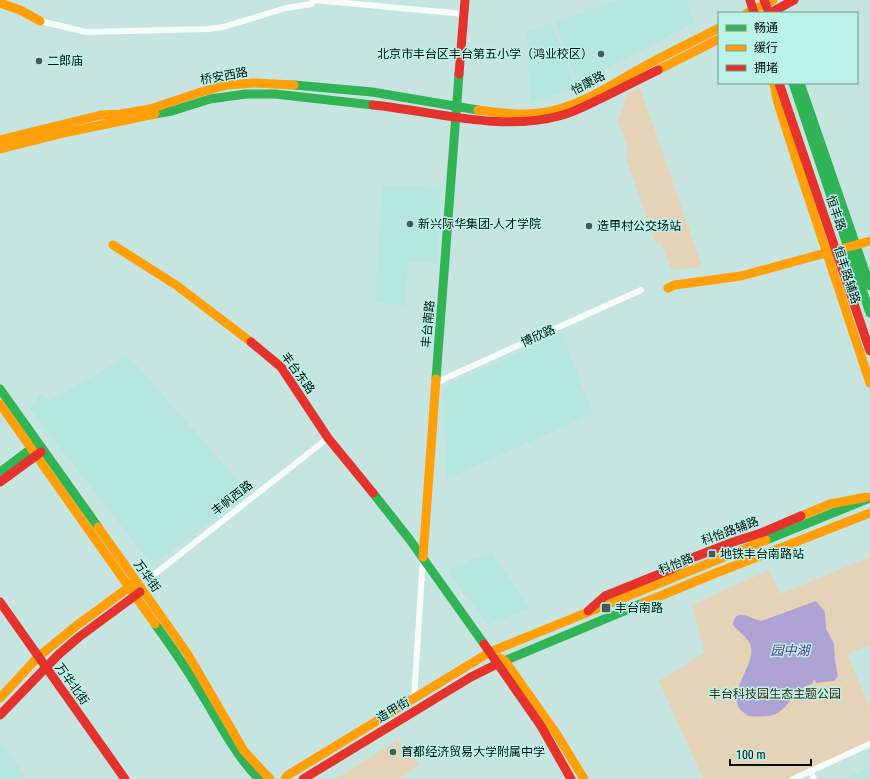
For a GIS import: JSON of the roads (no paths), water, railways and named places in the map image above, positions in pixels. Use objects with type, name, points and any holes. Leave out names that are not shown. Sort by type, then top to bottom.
[{"type":"main road","name":"丰台南路","points":[[423,557],[464,0]]},
{"type":"main road","points":[[750,0],[752,12],[768,1],[770,12]]},
{"type":"main road","points":[[772,12],[794,0]]},
{"type":"main road","points":[[0,3],[20,10],[40,21]]},
{"type":"main road","name":"怡康路","points":[[456,112],[530,114],[564,108],[580,102],[639,69],[718,29]]},
{"type":"main road","name":"怡康路","points":[[456,112],[527,122],[560,116],[578,110],[597,101],[718,40]]},
{"type":"main road","name":"桥安西路","points":[[0,140],[101,115],[121,114],[150,109],[201,92],[227,86],[254,83],[372,92],[456,112]]},
{"type":"main road","name":"恒丰路辅路","points":[[774,84],[777,100],[870,383]]},
{"type":"main road","name":"恒丰路","points":[[779,84],[870,351]]},
{"type":"main road","name":"恒丰路","points":[[793,84],[852,246],[870,313]]},
{"type":"main road","name":"恒丰路辅路","points":[[800,84],[852,246],[870,286]]},
{"type":"main road","name":"桥安西路","points":[[0,150],[68,132],[172,111],[210,99],[246,94],[275,94],[456,112]]},
{"type":"main road","points":[[668,288],[675,285],[741,276],[870,240]]},
{"type":"main road","name":"丰台东路","points":[[113,245],[176,285],[273,358],[281,367],[328,438],[423,557]]},
{"type":"main road","name":"万华街","points":[[0,389],[129,588],[195,682],[234,748],[258,779]]},
{"type":"main road","name":"万华街","points":[[0,404],[38,449],[143,590],[194,664],[244,751],[270,779]]},
{"type":"main road","points":[[0,472],[38,449]]},
{"type":"main road","points":[[0,482],[38,449]]},
{"type":"main road","name":"科怡路","points":[[490,652],[870,497]]},
{"type":"main road","name":"科怡路","points":[[501,662],[716,573],[870,513]]},
{"type":"main road","points":[[423,557],[490,652],[501,662],[547,718],[584,779]]},
{"type":"main road","points":[[0,698],[38,657],[76,626],[137,582]]},
{"type":"main road","points":[[0,715],[46,667],[79,637],[143,590]]},
{"type":"main road","name":"万华北街","points":[[0,602],[125,779]]},
{"type":"main road","name":"造甲街","points":[[286,779],[288,775],[490,652]]},
{"type":"main road","points":[[501,662],[541,726],[571,779]]},
{"type":"main road","name":"造甲街","points":[[303,779],[471,677],[501,662]]},
{"type":"street","points":[[40,21],[86,32],[208,29],[223,27],[312,1],[464,14]]},
{"type":"street","name":"博欣路","points":[[435,383],[641,290]]},
{"type":"street","name":"丰帆西路","points":[[151,577],[328,438]]},
{"type":"street","name":"造甲街","points":[[414,698],[423,557]]},
{"type":"street","points":[[792,779],[870,744]]},
{"type":"street","points":[[810,771],[814,779]]},
{"type":"water","name":"园中湖","points":[[816,601],[825,612],[826,629],[834,644],[838,676],[834,681],[816,683],[814,679],[812,684],[801,689],[781,711],[776,714],[770,716],[748,716],[739,708],[737,700],[740,683],[750,659],[750,644],[733,625],[734,619],[737,616],[744,615],[761,621]]},
{"type":"place","name":"北京市丰台区丰台第五小学（鸿业校区）","points":[[601,54]]},
{"type":"place","name":"二郎庙","points":[[39,61]]},
{"type":"place","name":"新兴际华集团-人才学院","points":[[410,224]]},
{"type":"place","name":"造甲村公交场站","points":[[589,226]]},
{"type":"place","name":"地铁丰台南路站","points":[[712,554]]},
{"type":"place","name":"丰台南路","points":[[606,608]]},
{"type":"place","name":"首都经济贸易大学附属中学","points":[[393,752]]},
{"type":"park label","name":"丰台科技园生态主题公园","points":[[775,694]]}]
